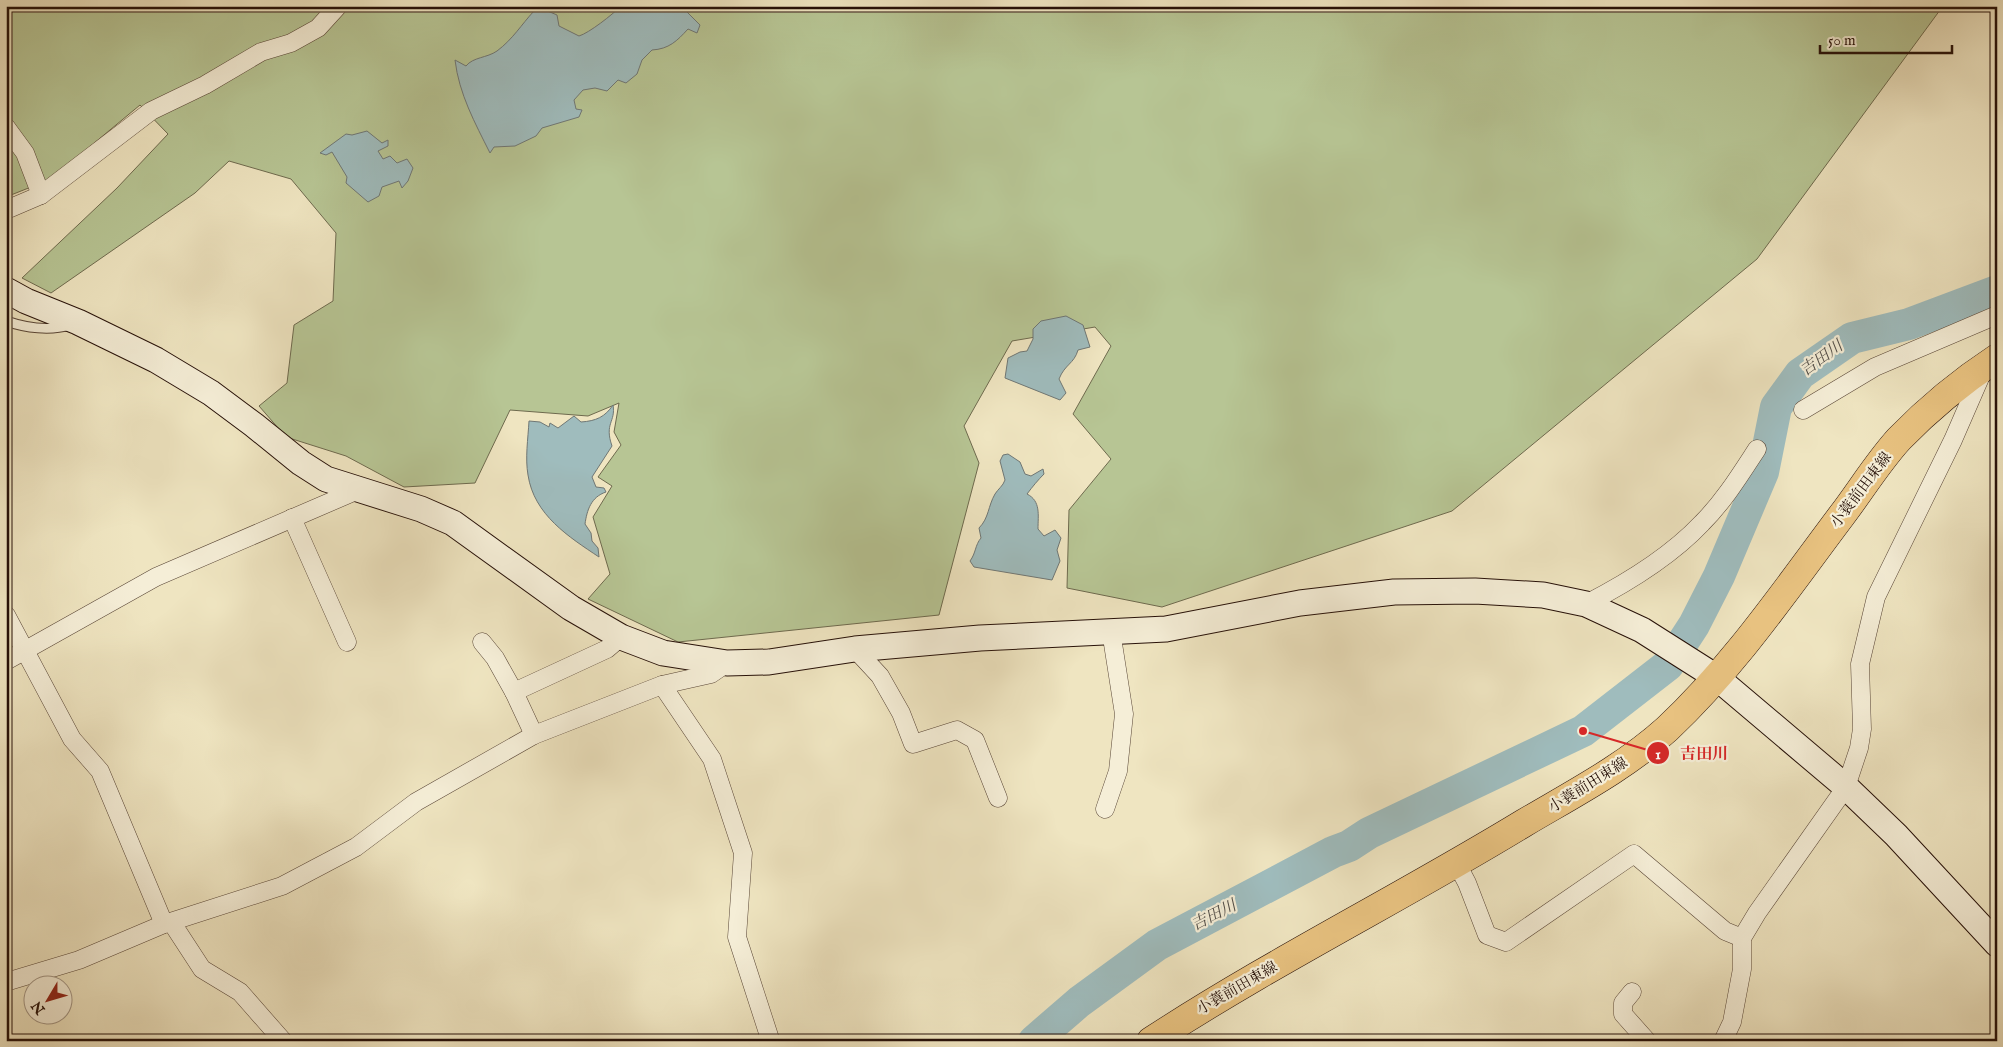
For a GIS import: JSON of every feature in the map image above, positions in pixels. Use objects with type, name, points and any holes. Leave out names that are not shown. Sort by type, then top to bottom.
[{"type":"main road","name":"小蓑前田東線","points":[[1151,1041],[1189,1016],[1352,921],[1457,864],[1629,760],[1665,730],[1742,649],[1898,440],[1939,401],[1991,362]]},
{"type":"street","points":[[6,210],[41,195],[151,111],[205,85],[261,52],[291,43],[318,28],[338,6]]},
{"type":"street","points":[[6,127],[25,153],[41,195]]},
{"type":"street","points":[[6,290],[26,302],[78,322],[156,360],[211,393],[301,463],[326,479],[421,509],[453,523],[571,608],[621,637],[662,653],[728,663],[769,662],[855,649],[980,638],[1166,629],[1300,603],[1394,592],[1475,591],[1543,595],[1586,604],[1642,630],[1685,655],[1716,677],[1846,787],[1896,835],[1997,944]]},
{"type":"street","points":[[1803,410],[1875,367],[1997,315]]},
{"type":"street","points":[[1723,1041],[1732,1022],[1736,1004],[1742,970],[1742,938],[1756,913],[1846,787],[1859,748],[1862,729],[1860,664],[1876,597],[1991,362]]},
{"type":"street","points":[[1586,604],[1648,568],[1702,524],[1729,492],[1757,449]]},
{"type":"street","points":[[6,660],[156,577],[358,490]]},
{"type":"street","points":[[292,518],[347,642]]},
{"type":"street","points":[[6,615],[72,739],[100,771],[168,923],[202,969],[240,992],[283,1041]]},
{"type":"street","points":[[1105,809],[1118,770],[1124,714],[1111,632]]},
{"type":"street","points":[[514,692],[607,649],[621,637]]},
{"type":"street","points":[[482,642],[514,692],[534,735]]},
{"type":"street","points":[[855,649],[880,676],[901,714],[913,744],[957,730],[975,740],[998,798]]},
{"type":"street","points":[[6,982],[79,960],[168,923],[282,886],[356,847],[416,802],[534,735],[662,685],[711,674],[728,663]]},
{"type":"street","points":[[662,685],[712,759],[743,853],[737,937],[770,1039]]},
{"type":"street","points":[[1457,864],[1467,883],[1487,935],[1506,942],[1634,854],[1725,931],[1742,938]]},
{"type":"street","points":[[1632,992],[1623,1002],[1624,1014],[1647,1041]]},
{"type":"lane","points":[[6,321],[57,329],[78,322]]},
{"type":"green space","points":[[6,6],[1943,6],[1757,259],[1452,511],[1162,607],[1067,588],[1069,510],[1111,459],[1073,414],[1111,346],[1095,327],[1012,341],[964,426],[979,463],[939,615],[678,642],[588,599],[610,574],[593,517],[612,486],[598,477],[621,445],[614,432],[619,403],[588,416],[510,410],[475,483],[404,487],[346,456],[286,437],[259,406],[287,383],[294,325],[333,301],[336,233],[291,179],[229,161],[195,193],[51,293],[22,278],[117,188],[168,134],[140,105],[51,179],[6,197]]},
{"type":"water","points":[[621,6],[681,6],[700,25],[697,33],[688,29],[672,44],[652,50],[642,60],[637,74],[626,83],[618,80],[607,91],[595,88],[583,90],[574,100],[576,109],[582,110],[579,117],[542,128],[536,136],[515,146],[494,147],[490,153],[464,96],[455,60],[466,66],[472,61],[497,51],[512,37],[534,11],[543,9],[557,15],[559,26],[579,36],[589,31]]},
{"type":"water","points":[[367,131],[382,143],[388,140],[388,146],[378,151],[383,159],[390,156],[397,163],[407,159],[413,168],[408,181],[402,188],[399,181],[382,187],[379,196],[368,202],[346,183],[347,177],[332,152],[326,155],[320,153],[346,134],[352,135]]},
{"type":"water","points":[[1066,316],[1083,325],[1090,347],[1078,350],[1061,374],[1059,379],[1066,393],[1060,400],[1005,378],[1008,358],[1027,351],[1033,339],[1033,329],[1041,321]]},
{"type":"water","points":[[613,405],[609,432],[612,446],[592,477],[596,487],[604,488],[606,492],[593,501],[585,524],[591,533],[592,541],[598,548],[599,557],[554,524],[537,502],[527,469],[529,421],[540,422],[549,427],[550,423],[558,428],[574,416],[581,422],[596,419],[607,413]]},
{"type":"water","points":[[1008,454],[1020,462],[1025,474],[1031,476],[1043,469],[1044,474],[1027,494],[1037,504],[1038,529],[1044,536],[1055,530],[1061,538],[1057,550],[1060,561],[1052,580],[974,567],[970,561],[981,538],[979,528],[985,520],[995,494],[1005,480],[1000,461],[1003,455]]},
{"type":"waterway","name":"吉田川","points":[[1034,1041],[1079,1002],[1157,945],[1333,852],[1349,846],[1369,833],[1583,731],[1668,665],[1694,625],[1719,576],[1763,472],[1776,407],[1800,374],[1852,338],[1909,324],[1997,291]]},
{"type":"place","name":"吉田川","points":[[1583,731]]}]
